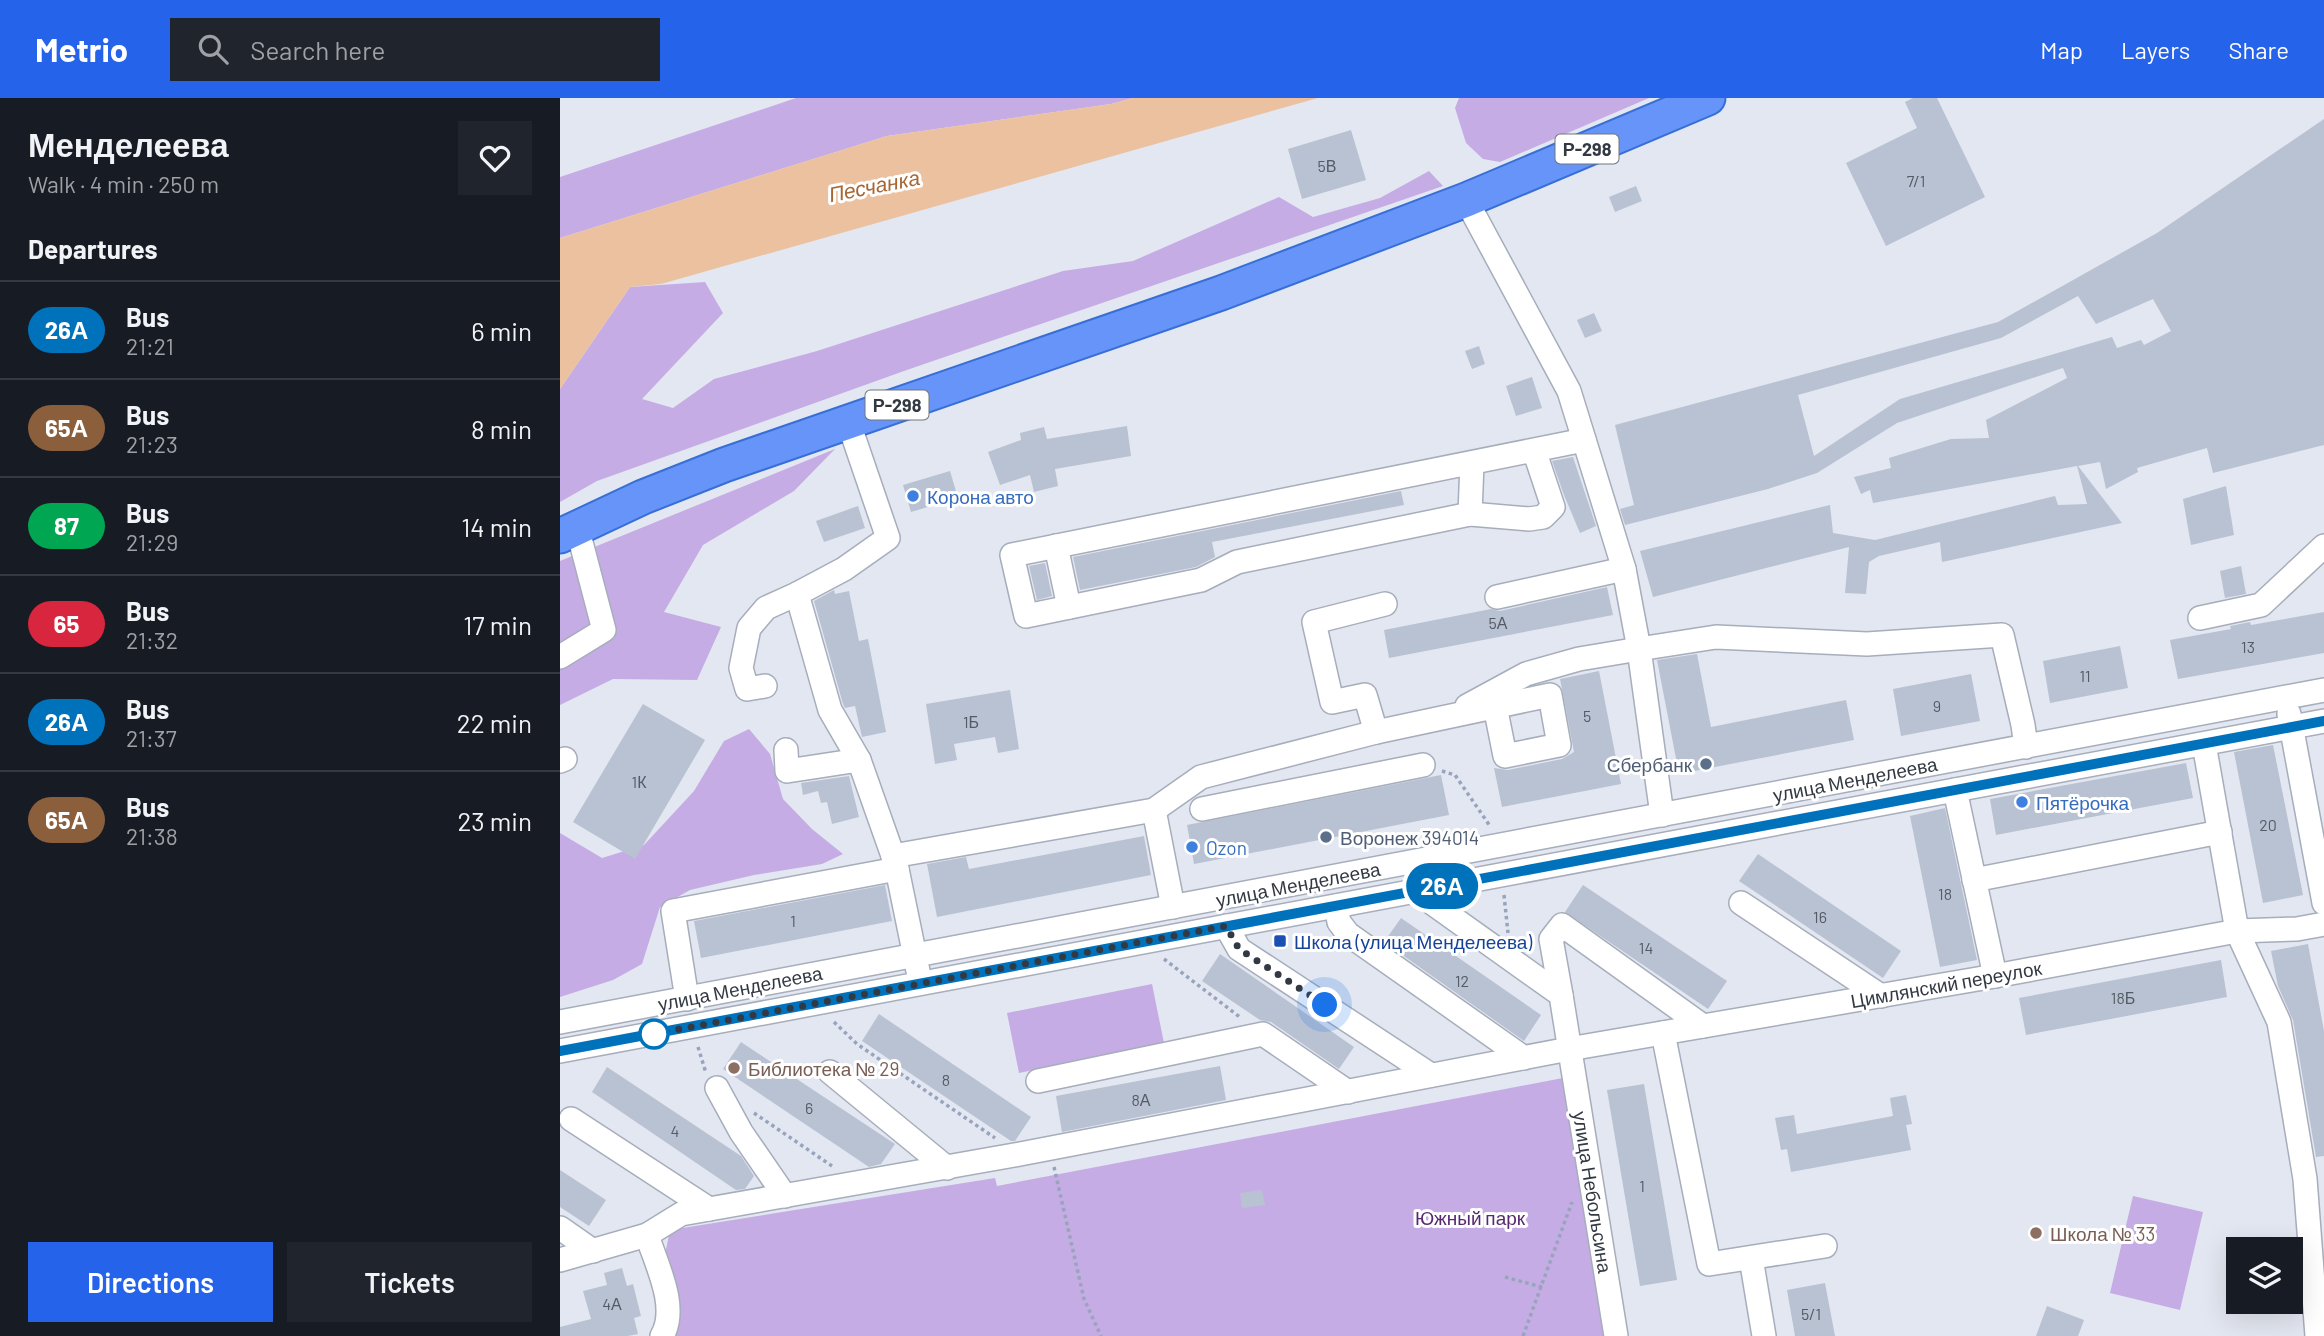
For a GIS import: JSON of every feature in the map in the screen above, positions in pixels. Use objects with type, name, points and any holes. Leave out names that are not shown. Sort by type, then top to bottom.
[{"type":"highway","name":"Р-298","points":[[568,531],[724,465],[1221,293],[1466,200],[1708,98]]},
{"type":"street","points":[[1466,200],[1569,391],[1624,569],[1639,649],[1662,815]]},
{"type":"street","points":[[765,686],[747,689],[741,668],[749,628],[766,608],[844,569],[888,538],[848,421]]},
{"type":"street","points":[[1534,450],[1553,507],[1543,517],[1529,519],[1470,514],[1237,562],[1201,580],[1026,616],[1012,555],[1472,463],[1534,450],[1584,440]]},
{"type":"street","points":[[1470,514],[1472,463]]},
{"type":"street","points":[[560,657],[604,630],[568,531]]},
{"type":"street","points":[[1056,546],[1069,607]]},
{"type":"street","points":[[2200,618],[2260,605],[2324,546]]},
{"type":"street","points":[[1497,597],[1624,569]]},
{"type":"street","points":[[797,593],[830,710],[859,760],[895,862],[920,984]]},
{"type":"street","points":[[1376,732],[1365,695],[1332,702],[1314,622],[1385,604]]},
{"type":"street","points":[[1452,715],[1526,674],[1579,659],[1716,637],[1867,644],[2002,635],[2026,747]]},
{"type":"street","name":"улица Менделеева","points":[[560,1023],[2324,690]]},
{"type":"street","points":[[2285,698],[2324,902]]},
{"type":"street","points":[[687,999],[673,911],[895,862],[1154,810],[1200,777],[1376,732],[1495,706]]},
{"type":"street","name":"улица Менделеева","points":[[560,1051],[2324,721]]},
{"type":"street","points":[[2204,744],[2237,931],[2278,1022],[2315,1178],[2317,1336]]},
{"type":"street","points":[[786,750],[787,771],[859,760]]},
{"type":"street","points":[[1302,751],[1311,788]]},
{"type":"street","points":[[1202,809],[1423,765]]},
{"type":"street","points":[[1955,790],[1994,976]]},
{"type":"street","points":[[1154,810],[1173,907]]},
{"type":"street","points":[[1974,880],[2220,832]]},
{"type":"street","points":[[1428,889],[1432,903],[1561,995]]},
{"type":"street","points":[[1741,903],[1881,996]]},
{"type":"street","points":[[1336,906],[1339,922],[1348,934],[1524,1058]]},
{"type":"street","name":"Цимлянский переулок","points":[[560,1260],[648,1235],[681,1214],[947,1168],[1569,1049],[2237,931],[2297,929],[2324,924]]},
{"type":"street","name":"улица Небольсина","points":[[1616,1336],[1551,939],[1562,925],[1703,1026]]},
{"type":"street","points":[[1226,926],[1239,949],[1431,1076]]},
{"type":"street","points":[[1663,1033],[1709,1264],[1825,1246]]},
{"type":"street","points":[[1038,1081],[1263,1034],[1348,1092]]},
{"type":"street","points":[[830,1072],[947,1168]]},
{"type":"street","points":[[718,1088],[741,1132],[785,1196]]},
{"type":"street","points":[[571,1119],[709,1209]]},
{"type":"street","points":[[560,1228],[593,1251]]},
{"type":"street","points":[[648,1235],[668,1304],[662,1336]]},
{"type":"street","points":[[1751,1258],[1764,1336]]},
{"type":"path","points":[[1423,765],[1455,775],[1492,828]]},
{"type":"path","points":[[1504,889],[1510,959]]},
{"type":"path","points":[[1160,956],[1263,1034]]},
{"type":"path","points":[[827,1014],[858,1044],[1020,1154]]},
{"type":"path","points":[[696,1041],[706,1073],[718,1088]]},
{"type":"path","points":[[750,1110],[856,1184]]},
{"type":"path","points":[[1054,1167],[1084,1299],[1101,1336]]},
{"type":"path","points":[[1522,1336],[1574,1196]]},
{"type":"path","points":[[1505,1277],[1542,1287]]},
{"type":"green space","points":[[796,98],[1133,98],[1111,104],[887,136],[560,238],[560,177]]},
{"type":"green space","points":[[1459,98],[1649,98],[1500,162],[1483,159],[1466,143],[1455,108]]},
{"type":"green space","points":[[1429,171],[1443,186],[904,371],[597,481],[560,502],[560,389],[630,287],[705,282],[723,313],[642,399],[673,408],[714,379],[817,351],[1063,271],[1133,261],[1279,197],[1313,217],[1380,198]]},
{"type":"green space","points":[[835,449],[794,491],[703,545],[664,612],[721,627],[697,680],[613,679],[560,705],[560,561]]},
{"type":"green space","points":[[749,729],[770,754],[783,799],[812,829],[843,854],[822,864],[754,875],[690,890],[660,907],[642,964],[613,980],[560,997],[560,833],[602,858],[644,845],[694,791],[724,741]]},
{"type":"green space","points":[[1152,984],[1164,1043],[1019,1073],[1007,1013]]},
{"type":"green space","name":"Южный парк","points":[[1568,1077],[1612,1336],[671,1336],[662,1269],[670,1230],[995,1178],[997,1186]]},
{"type":"green space","points":[[2133,1196],[2203,1212],[2180,1310],[2110,1293]]},
{"type":"water","name":"Песчанка","points":[[1133,98],[1318,98],[661,284],[630,287],[560,389],[560,238],[887,136],[1111,104]]},
{"type":"building","points":[[1913,98],[1937,98],[1985,197],[1886,246],[1846,163],[1917,128],[1905,102]]},
{"type":"building","points":[[2324,119],[2324,445],[2213,473],[2207,448],[2137,468],[2138,472],[2106,489],[2100,462],[2078,466],[2122,523],[1942,562],[1940,542],[1879,556],[1869,562],[1866,594],[1845,593],[1849,547],[1653,597],[1640,551],[1830,505],[1833,533],[1875,540],[2055,496],[2058,505],[2087,504],[2077,466],[1873,503],[1870,490],[1861,494],[1854,477],[1891,468],[1889,458],[1951,439],[1989,438],[1986,420],[2067,378],[2063,368],[1897,423],[1817,473],[1768,489],[1625,525],[1620,509],[1634,505],[1615,425],[1998,322],[2157,233]],"holes":[[[2078,296],[2096,324],[2153,299],[2171,331],[2144,345],[2141,340],[2117,348],[2112,337],[1900,399],[1814,456],[1798,395],[2001,338]]]},
{"type":"building","points":[[1351,130],[1366,180],[1302,199],[1288,149]]},
{"type":"building","points":[[1636,186],[1642,201],[1615,212],[1609,197]]},
{"type":"building","points":[[1594,313],[1602,331],[1585,338],[1577,320]]},
{"type":"building","points":[[1479,346],[1485,364],[1472,369],[1465,351]]},
{"type":"building","points":[[1532,377],[1542,408],[1516,416],[1506,386]]},
{"type":"building","points":[[1127,426],[1131,456],[1055,469],[1058,486],[1034,492],[1030,475],[1000,485],[988,452],[1021,440],[1020,433],[1044,427],[1047,439]]},
{"type":"building","points":[[1573,457],[1596,526],[1580,533],[1552,461]]},
{"type":"building","points":[[950,471],[958,498],[911,512],[903,485]]},
{"type":"building","points":[[2226,486],[2234,535],[2191,545],[2183,499]]},
{"type":"building","points":[[1401,491],[1404,505],[1212,542],[1215,557],[1196,567],[1080,590],[1073,557]]},
{"type":"building","points":[[858,506],[865,528],[824,542],[816,521]]},
{"type":"building","points":[[1045,563],[1052,596],[1037,600],[1029,566]]},
{"type":"building","points":[[2241,566],[2246,594],[2225,598],[2220,571]]},
{"type":"building","points":[[1607,587],[1613,615],[1389,658],[1384,630],[1491,609],[1500,611]]},
{"type":"building","points":[[834,590],[835,594],[849,591],[859,641],[868,639],[886,732],[862,737],[855,706],[845,708],[843,704],[814,601]]},
{"type":"building","points":[[2324,612],[2324,653],[2178,679],[2170,640],[2231,629],[2230,626],[2250,622],[2251,625]]},
{"type":"building","points":[[2120,646],[2128,688],[2050,703],[2043,661]]},
{"type":"building","points":[[1697,654],[1711,727],[1846,700],[1854,740],[1679,774],[1657,660]]},
{"type":"building","points":[[1599,671],[1621,784],[1502,807],[1494,768],[1508,770],[1562,759],[1574,752],[1560,679]]},
{"type":"building","points":[[1971,674],[1980,721],[1901,736],[1893,689]]},
{"type":"building","points":[[1010,690],[1019,749],[998,753],[995,737],[954,744],[957,760],[935,764],[926,704]]},
{"type":"building","points":[[643,704],[705,740],[635,859],[573,822]]},
{"type":"building","points":[[2273,745],[2303,895],[2263,903],[2234,752]]},
{"type":"building","points":[[2186,763],[2193,798],[1996,835],[1990,799]]},
{"type":"building","points":[[1441,775],[1449,815],[1194,864],[1187,825]]},
{"type":"building","points":[[849,776],[859,817],[832,824],[827,802],[821,803],[818,791],[803,795],[801,783]]},
{"type":"building","points":[[1945,808],[1977,960],[1940,967],[1910,816]]},
{"type":"building","points":[[1144,836],[1151,875],[937,917],[927,864],[966,857],[969,869]]},
{"type":"building","points":[[1758,854],[1901,951],[1883,978],[1739,881]]},
{"type":"building","points":[[885,885],[892,921],[701,958],[694,921]]},
{"type":"building","points":[[1583,885],[1727,981],[1708,1009],[1565,912]]},
{"type":"building","points":[[1401,918],[1541,1015],[1524,1041],[1384,942]]},
{"type":"building","points":[[2308,944],[2324,1031],[2324,1156],[2316,1157],[2293,1020],[2278,986],[2271,951]]},
{"type":"building","points":[[1220,954],[1354,1047],[1339,1069],[1271,1022],[1260,1020],[1202,981]]},
{"type":"building","points":[[2221,960],[2227,997],[2026,1035],[2019,998]]},
{"type":"building","points":[[879,1014],[1031,1117],[1015,1141],[1011,1141],[862,1041]]},
{"type":"building","points":[[741,1042],[895,1144],[881,1164],[869,1167],[723,1069]]},
{"type":"building","points":[[1220,1066],[1226,1100],[1062,1132],[1056,1096]]},
{"type":"building","points":[[607,1067],[741,1156],[754,1176],[745,1189],[736,1190],[592,1092]]},
{"type":"building","points":[[1644,1084],[1677,1280],[1640,1286],[1607,1090]]},
{"type":"building","points":[[1906,1095],[1912,1124],[1906,1125],[1911,1150],[1791,1172],[1787,1149],[1781,1150],[1775,1118],[1794,1115],[1797,1134],[1893,1116],[1890,1098]]},
{"type":"building","points":[[560,1170],[606,1200],[589,1226],[560,1207]]},
{"type":"building","points":[[1262,1190],[1265,1205],[1242,1208],[1240,1193]]},
{"type":"building","points":[[622,1268],[627,1286],[633,1284],[641,1316],[634,1318],[638,1334],[560,1336],[560,1327],[591,1319],[583,1291],[607,1285],[604,1273]]},
{"type":"building","points":[[1825,1283],[1835,1336],[1795,1336],[1787,1290]]},
{"type":"building","points":[[2047,1306],[2084,1320],[2078,1336],[2036,1336]]},
{"type":"bus line","name":"26А","points":[[560,1051],[2324,721]]},
{"type":"place","name":"Корона авто","points":[[913,496]]},
{"type":"place","name":"Сбербанк","points":[[1706,764]]},
{"type":"place","name":"Пятёрочка","points":[[2022,802]]},
{"type":"place","name":"Воронеж 394014","points":[[1326,837]]},
{"type":"place","name":"Ozon","points":[[1192,847]]},
{"type":"place","name":"Школа (улица Менделеева)","points":[[1280,941]]},
{"type":"place","name":"Библиотека № 29","points":[[734,1068]]},
{"type":"place","name":"Школа № 33","points":[[2036,1233]]},
{"type":"route","points":[[654,1034],[1226,926],[1239,949],[1325,1005]]}]
